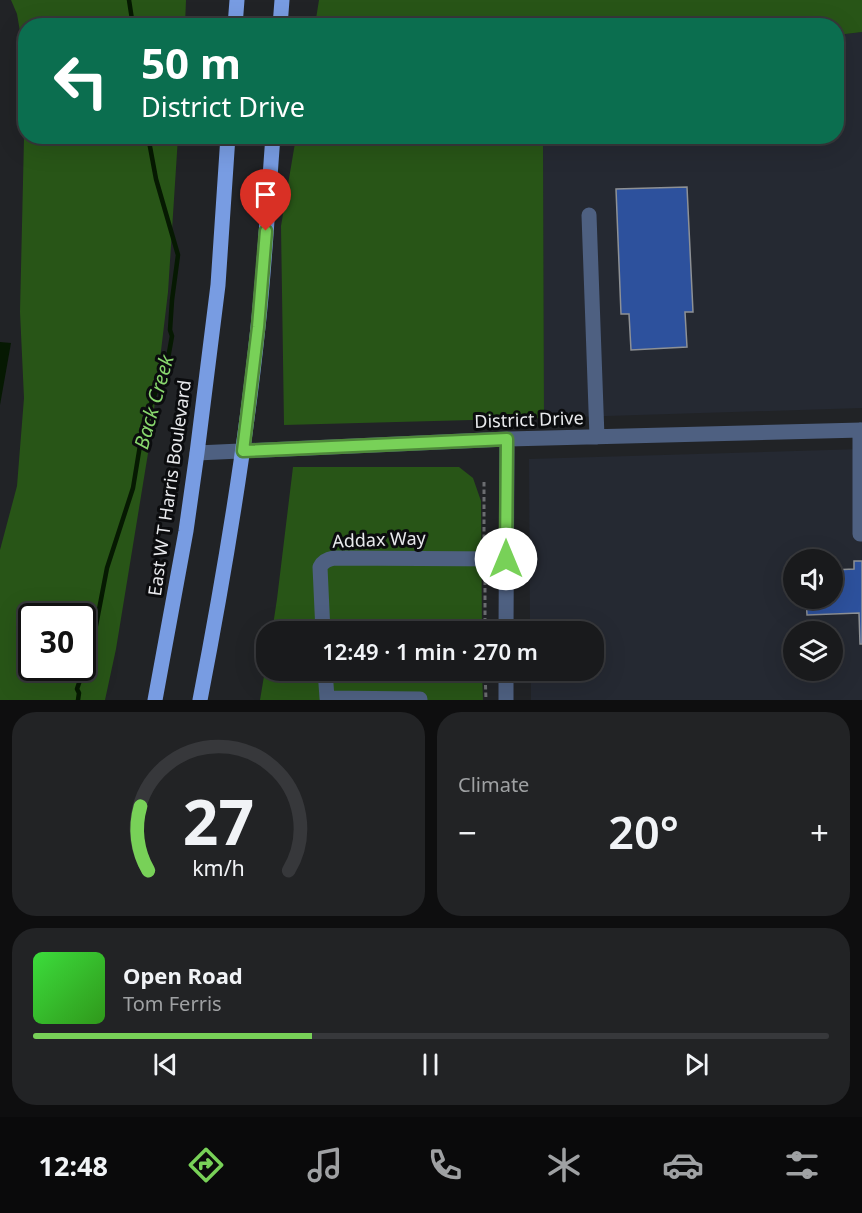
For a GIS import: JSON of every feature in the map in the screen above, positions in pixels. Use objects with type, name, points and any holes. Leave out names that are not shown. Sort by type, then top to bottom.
[{"type":"main road","points":[[236,18],[237,0]]},
{"type":"main road","points":[[281,18],[282,0]]},
{"type":"main road","name":"East W T Harris Boulevard","points":[[155,700],[186,531],[197,453],[218,285],[227,144]]},
{"type":"main road","points":[[200,700],[231,532],[243,451],[258,327],[272,144]]},
{"type":"street","points":[[589,215],[597,437]]},
{"type":"street","name":"District Drive","points":[[197,453],[507,439],[861,430]]},
{"type":"street","points":[[861,430],[860,534],[862,534]]},
{"type":"street","points":[[506,621],[507,439]]},
{"type":"street","name":"Addax Way","points":[[322,621],[320,567],[322,562],[328,559],[506,559]]},
{"type":"street","points":[[326,681],[327,698],[420,699]]},
{"type":"street","points":[[506,681],[506,700]]},
{"type":"path","points":[[486,681],[486,700]]},
{"type":"shaded area","points":[[862,32],[862,408],[544,418],[543,144],[844,144],[844,34]]},
{"type":"shaded area","points":[[0,342],[11,343],[0,405]]},
{"type":"shaded area","points":[[862,449],[862,700],[531,700],[531,681],[604,681],[604,621],[530,621],[529,459]]},
{"type":"green space","points":[[11,0],[186,0],[185,18],[18,18],[18,20]]},
{"type":"green space","points":[[319,0],[862,0],[862,32],[844,34],[844,18],[316,18]]},
{"type":"green space","points":[[24,144],[178,144],[168,292],[151,435],[116,649],[105,700],[0,700],[0,550],[17,486],[24,398],[20,312]]},
{"type":"green space","points":[[295,144],[543,144],[544,418],[284,425],[281,226]]},
{"type":"green space","points":[[293,467],[459,467],[473,478],[481,501],[482,621],[274,621]]},
{"type":"green space","points":[[263,681],[482,681],[483,700],[260,700]]},
{"type":"building","points":[[687,187],[693,312],[685,312],[687,347],[631,350],[629,314],[621,314],[616,189]]},
{"type":"building","points":[[854,561],[862,561],[862,644],[860,644],[859,613],[807,615],[807,609],[843,609],[843,570],[854,569]]},
{"type":"waterway","name":"Back Creek","points":[[129,0],[132,18]]},
{"type":"waterway","name":"Back Creek","points":[[78,700],[77,689],[93,641],[107,568],[133,488],[144,421],[167,364],[172,336],[170,330],[172,300],[178,255],[156,179],[149,144]]},
{"type":"route","points":[[266,231],[258,327],[243,451],[507,439],[506,559]]}]
